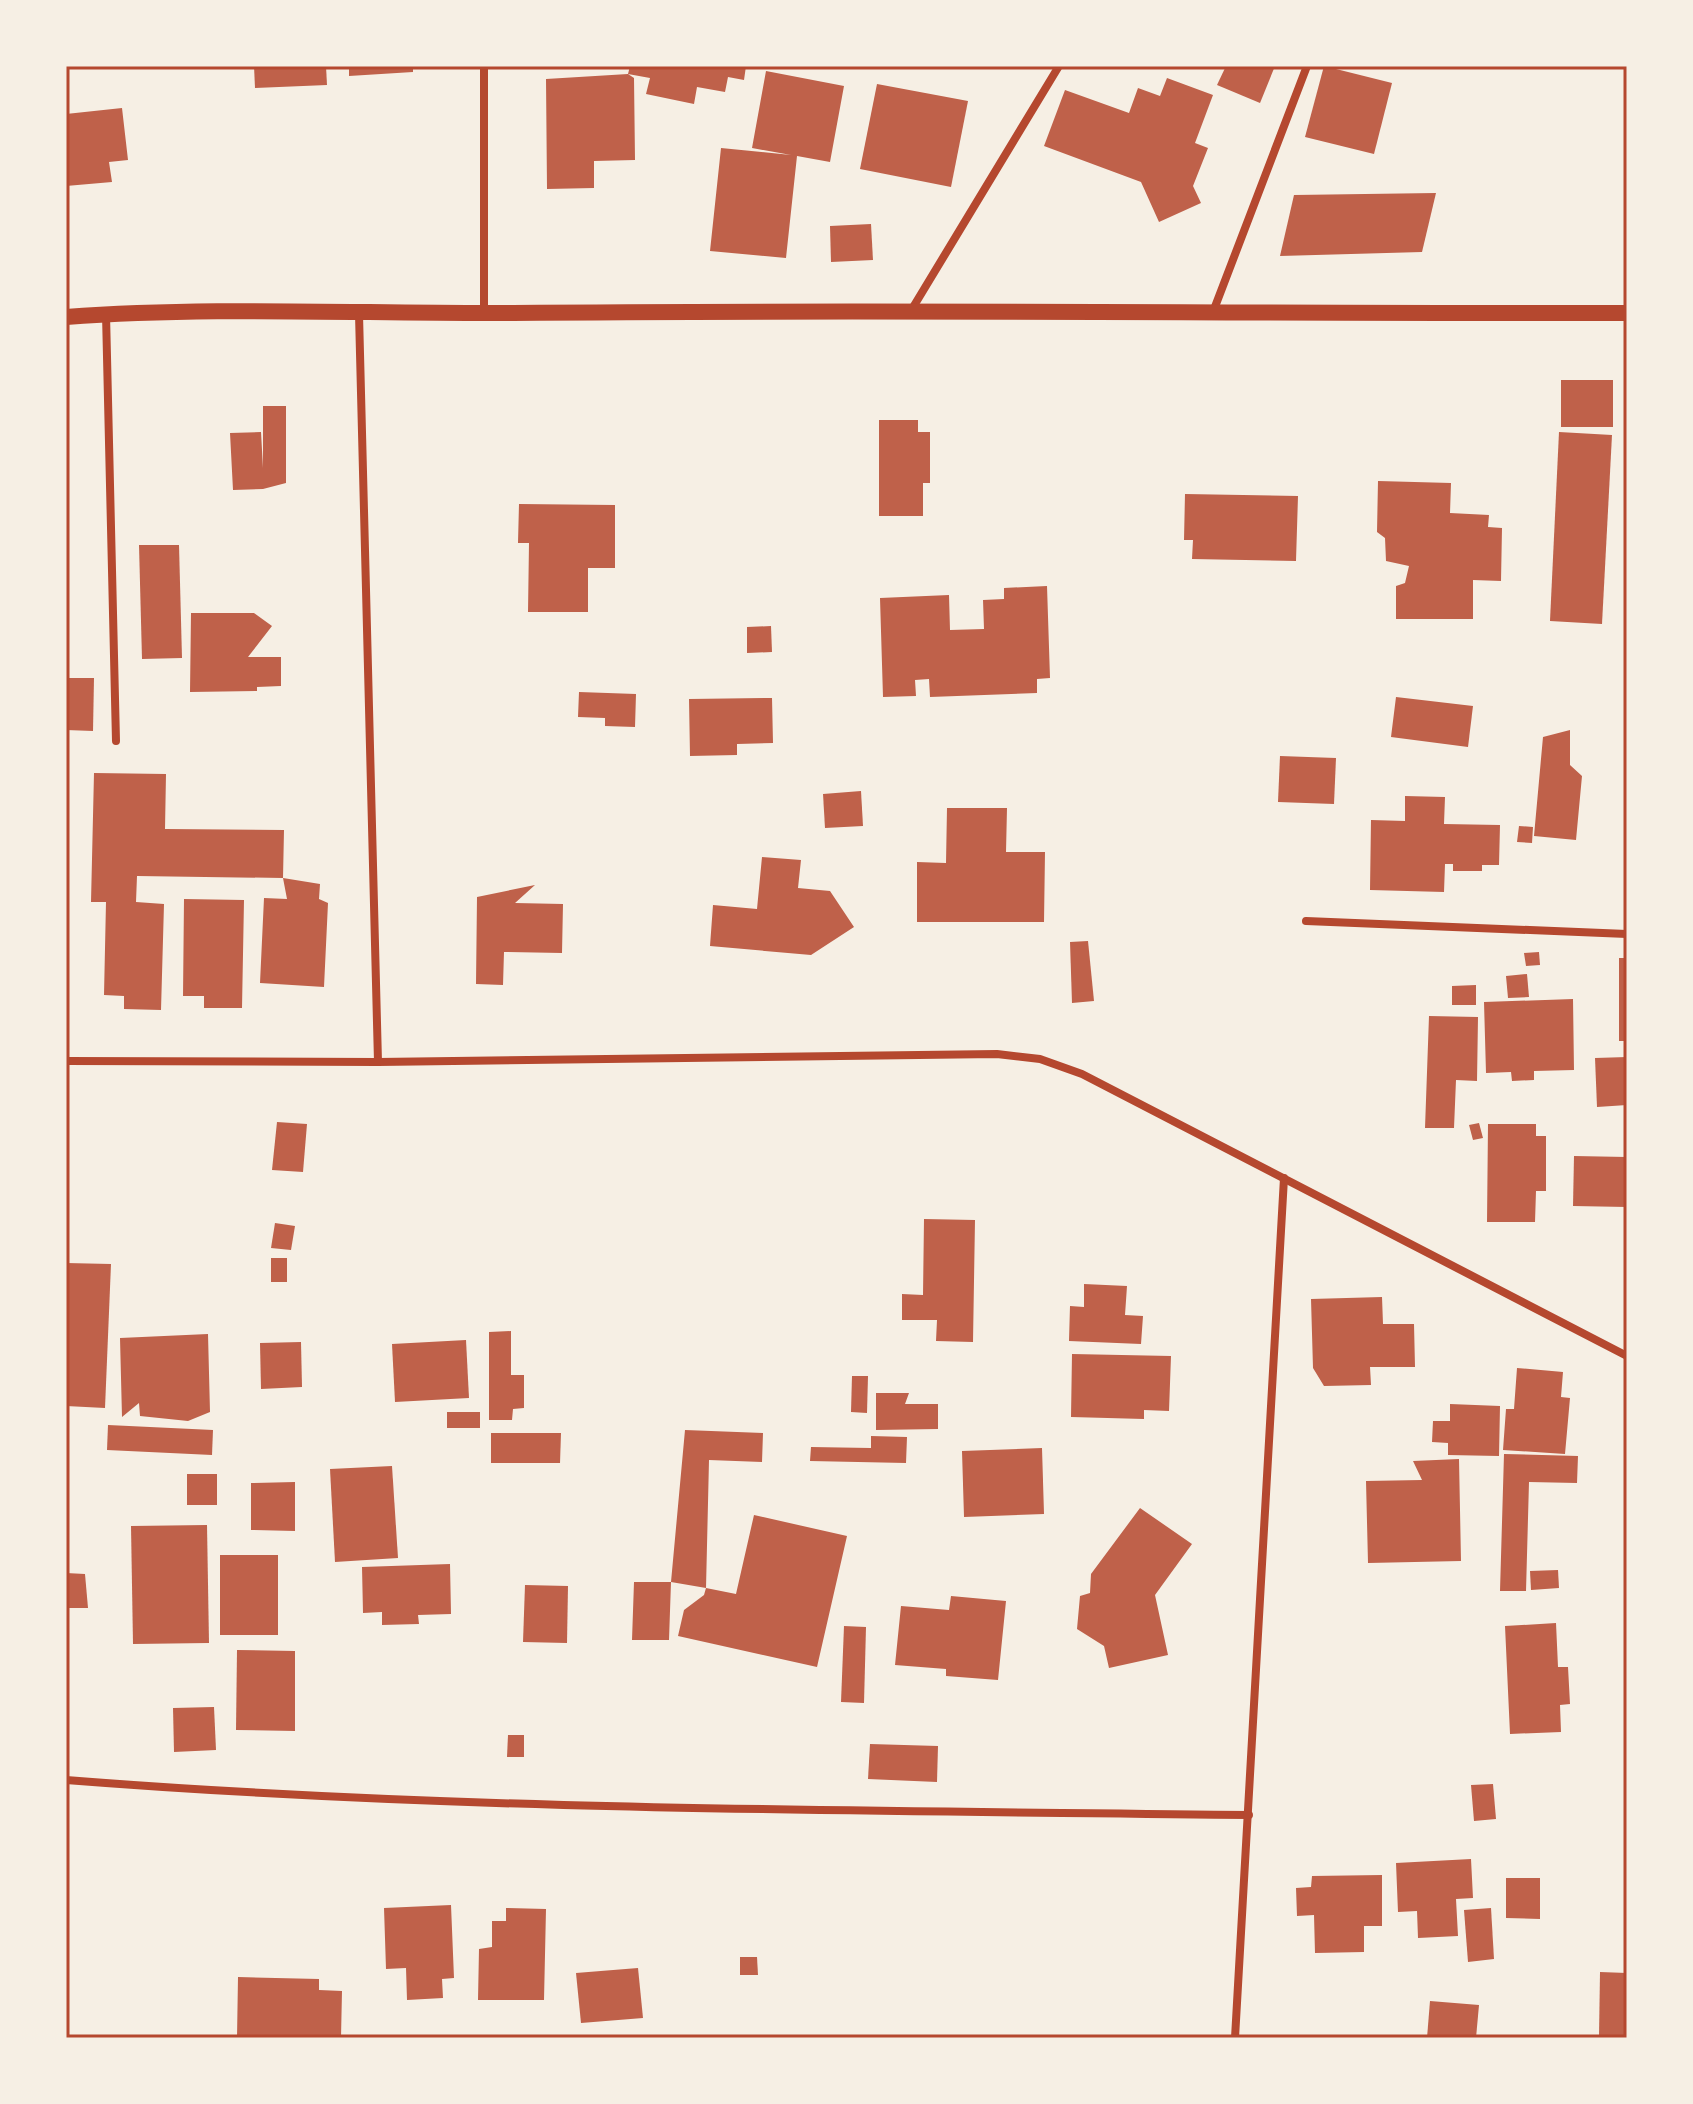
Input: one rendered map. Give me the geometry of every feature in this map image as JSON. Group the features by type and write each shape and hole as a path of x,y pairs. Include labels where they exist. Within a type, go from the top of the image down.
{"main road":[{"path":"66,317 106,314 912,309 1212,314 1627,313"}],"street":[{"path":"484,66 484,313"},
{"path":"912,309 1059,66"},
{"path":"1212,314 1307,66"},
{"path":"106,314 116,741"},
{"path":"359,314 378,1062"},
{"path":"1306,921 1627,934"},
{"path":"66,1061 378,1062 997,1054 1040,1059 1082,1074 1627,1356"},
{"path":"1235,2038 1284,1178"},
{"path":"66,1780 210,1792 600,1807 1249,1815"}],"building":[{"path":"254,66 326,66 327,85 255,88"},
{"path":"349,66 413,66 413,72 349,76"},
{"path":"630,66 746,66 744,80 728,77 725,92 697,87 694,104 646,94 650,78 628,74"},
{"path":"1226,66 1275,66 1260,103 1217,85"},
{"path":"1324,66 1392,83 1374,154 1305,137"},
{"path":"766,71 844,86 830,162 797,156 786,258 710,251 721,148 791,155 752,148"},
{"path":"628,74 634,78 635,160 594,161 594,188 547,189 546,79"},
{"path":"1167,78 1213,95 1195,143 1208,148 1193,186 1201,203 1159,222 1141,182 1044,146 1065,90 1129,113 1138,88 1160,96"},
{"path":"877,84 968,101 951,187 860,169"},
{"path":"122,108 128,160 109,162 112,182 66,186 66,114"},
{"path":"1436,193 1422,252 1280,256 1294,195"},
{"path":"871,224 873,260 831,262 830,226"},
{"path":"1561,380 1613,380 1613,427 1561,427"},
{"path":"263,406 286,406 286,483 263,489 233,490 230,433 261,432 263,468"},
{"path":"879,420 918,420 918,432 930,432 930,483 923,483 923,516 879,516"},
{"path":"1559,432 1612,435 1602,624 1550,621"},
{"path":"1378,481 1451,483 1450,513 1489,515 1488,527 1502,528 1501,581 1473,580 1473,619 1396,619 1396,586 1405,583 1409,566 1386,561 1385,538 1377,532"},
{"path":"1185,494 1298,496 1296,561 1192,559 1193,540 1184,540"},
{"path":"519,504 615,505 615,568 588,568 588,612 528,612 529,543 518,543"},
{"path":"139,545 179,545 182,658 142,659"},
{"path":"1047,586 1050,678 1037,679 1037,693 930,697 929,679 915,680 916,696 883,697 880,598 949,595 950,630 984,629 983,600 1004,599 1004,588"},
{"path":"191,613 254,613 272,626 248,657 281,657 281,686 257,687 257,691 190,692"},
{"path":"771,626 772,652 747,653 747,627"},
{"path":"66,678 94,678 93,731 66,730"},
{"path":"579,692 636,694 635,727 605,726 605,718 578,717"},
{"path":"1396,697 1473,706 1468,747 1391,737"},
{"path":"772,698 773,743 737,744 737,755 690,756 689,699"},
{"path":"1570,730 1570,765 1582,776 1576,840 1534,836 1543,737"},
{"path":"1280,756 1336,758 1334,804 1278,802"},
{"path":"94,773 166,774 165,829 284,830 283,878 137,876 136,902 164,904 161,1010 124,1009 124,996 104,995 106,902 91,902"},
{"path":"861,791 863,826 825,828 823,794"},
{"path":"1405,796 1445,797 1444,824 1500,825 1499,865 1482,865 1482,871 1453,871 1453,864 1445,864 1444,892 1370,890 1371,820 1405,821"},
{"path":"947,808 1007,808 1006,852 1045,852 1044,922 917,922 917,862 946,863"},
{"path":"1519,826 1533,827 1532,843 1517,842"},
{"path":"762,857 801,860 798,888 830,891 854,927 811,955 710,946 713,905 757,909"},
{"path":"283,878 320,884 319,899 328,903 324,987 260,983 264,898 287,899"},
{"path":"535,885 515,903 563,904 562,953 504,952 503,985 476,984 477,897"},
{"path":"184,899 244,900 242,1008 204,1008 204,996 183,996"},
{"path":"1088,941 1094,1001 1072,1003 1070,942"},
{"path":"1539,952 1540,965 1526,966 1524,953"},
{"path":"1619,958 1627,958 1627,1041 1619,1041"},
{"path":"1527,974 1529,997 1508,998 1506,976"},
{"path":"1476,985 1476,1005 1452,1005 1452,986"},
{"path":"1573,999 1574,1070 1534,1071 1534,1080 1512,1081 1511,1072 1486,1073 1484,1002"},
{"path":"1429,1016 1478,1017 1477,1081 1456,1080 1454,1128 1425,1128"},
{"path":"1627,1057 1627,1105 1597,1107 1595,1058"},
{"path":"277,1122 307,1124 303,1172 272,1170"},
{"path":"1479,1123 1483,1138 1473,1140 1469,1125"},
{"path":"1488,1124 1536,1124 1536,1136 1546,1136 1546,1191 1536,1191 1535,1222 1487,1222"},
{"path":"1574,1156 1627,1157 1627,1207 1573,1206"},
{"path":"924,1219 975,1220 973,1342 936,1341 937,1320 902,1320 902,1294 923,1295"},
{"path":"275,1223 295,1226 291,1250 271,1248"},
{"path":"271,1258 287,1258 287,1282 271,1282"},
{"path":"66,1263 111,1264 105,1408 66,1406"},
{"path":"1084,1284 1127,1286 1125,1315 1143,1316 1141,1344 1069,1341 1070,1306 1084,1307"},
{"path":"1382,1297 1383,1324 1414,1324 1415,1367 1370,1367 1371,1385 1324,1386 1313,1368 1311,1299"},
{"path":"511,1331 511,1375 524,1375 524,1408 513,1409 512,1420 489,1420 489,1332"},
{"path":"208,1334 210,1412 188,1421 140,1416 139,1403 122,1417 120,1338"},
{"path":"466,1340 469,1398 395,1402 392,1344"},
{"path":"301,1342 302,1387 261,1389 260,1343"},
{"path":"1072,1354 1171,1356 1169,1411 1144,1410 1144,1419 1071,1417"},
{"path":"1517,1368 1563,1372 1561,1397 1570,1398 1565,1454 1503,1450 1506,1409 1514,1409"},
{"path":"852,1376 868,1376 867,1413 851,1412"},
{"path":"876,1393 909,1393 905,1404 938,1404 938,1429 876,1430"},
{"path":"1450,1404 1500,1406 1499,1456 1448,1455 1448,1443 1432,1442 1433,1421 1450,1421"},
{"path":"447,1412 480,1412 480,1428 447,1428"},
{"path":"108,1425 213,1430 212,1455 107,1450"},
{"path":"685,1430 763,1433 762,1462 709,1460 706,1588 671,1582"},
{"path":"491,1433 561,1433 560,1463 491,1463"},
{"path":"871,1436 907,1437 906,1463 810,1461 811,1447 871,1448"},
{"path":"1042,1448 1044,1514 964,1517 962,1451"},
{"path":"1504,1454 1578,1456 1577,1483 1529,1482 1526,1591 1500,1591"},
{"path":"1459,1459 1461,1561 1368,1563 1366,1481 1422,1480 1413,1461"},
{"path":"392,1466 398,1558 335,1562 330,1469"},
{"path":"187,1474 217,1474 217,1505 187,1505"},
{"path":"295,1482 295,1531 251,1530 251,1483"},
{"path":"1140,1508 1192,1544 1155,1595 1168,1655 1109,1668 1104,1646 1077,1629 1080,1596 1090,1593 1091,1574"},
{"path":"754,1515 847,1536 817,1667 678,1636 684,1610 704,1595 706,1588 736,1594"},
{"path":"207,1525 209,1643 133,1644 131,1526"},
{"path":"220,1555 278,1555 278,1635 220,1635"},
{"path":"450,1564 451,1614 418,1615 419,1624 382,1625 382,1612 363,1613 362,1567"},
{"path":"1558,1570 1559,1588 1531,1590 1530,1571"},
{"path":"66,1573 85,1574 88,1608 66,1608"},
{"path":"634,1582 671,1582 669,1640 632,1640"},
{"path":"525,1585 568,1586 567,1643 523,1642"},
{"path":"951,1596 1006,1601 998,1680 946,1676 946,1669 895,1665 901,1606 949,1610"},
{"path":"1556,1623 1558,1667 1568,1667 1570,1704 1560,1705 1561,1732 1510,1734 1505,1626"},
{"path":"844,1626 866,1627 864,1703 841,1702"},
{"path":"237,1650 295,1651 295,1731 236,1730"},
{"path":"214,1707 216,1750 174,1752 173,1708"},
{"path":"508,1735 524,1735 524,1757 507,1757"},
{"path":"870,1744 938,1746 937,1782 868,1779"},
{"path":"1493,1784 1496,1819 1474,1821 1471,1785"},
{"path":"1471,1859 1473,1898 1456,1899 1458,1936 1418,1938 1417,1911 1398,1912 1396,1863"},
{"path":"1382,1875 1382,1926 1364,1926 1364,1952 1315,1953 1314,1915 1297,1916 1296,1888 1311,1887 1312,1876"},
{"path":"1506,1878 1540,1878 1540,1919 1506,1918"},
{"path":"451,1905 454,1978 442,1979 443,1998 407,2000 406,1968 386,1969 384,1908"},
{"path":"506,1908 546,1909 544,2000 478,2000 479,1949 492,1947 492,1921 506,1921"},
{"path":"1491,1908 1494,1959 1468,1962 1464,1910"},
{"path":"740,1957 757,1957 758,1975 740,1975"},
{"path":"638,1968 643,2018 581,2023 576,1973"},
{"path":"1600,1972 1627,1973 1627,2038 1599,2038"},
{"path":"238,1977 319,1979 319,1990 342,1991 341,2038 237,2038"},
{"path":"1430,2001 1479,2005 1476,2038 1427,2038"}]}
